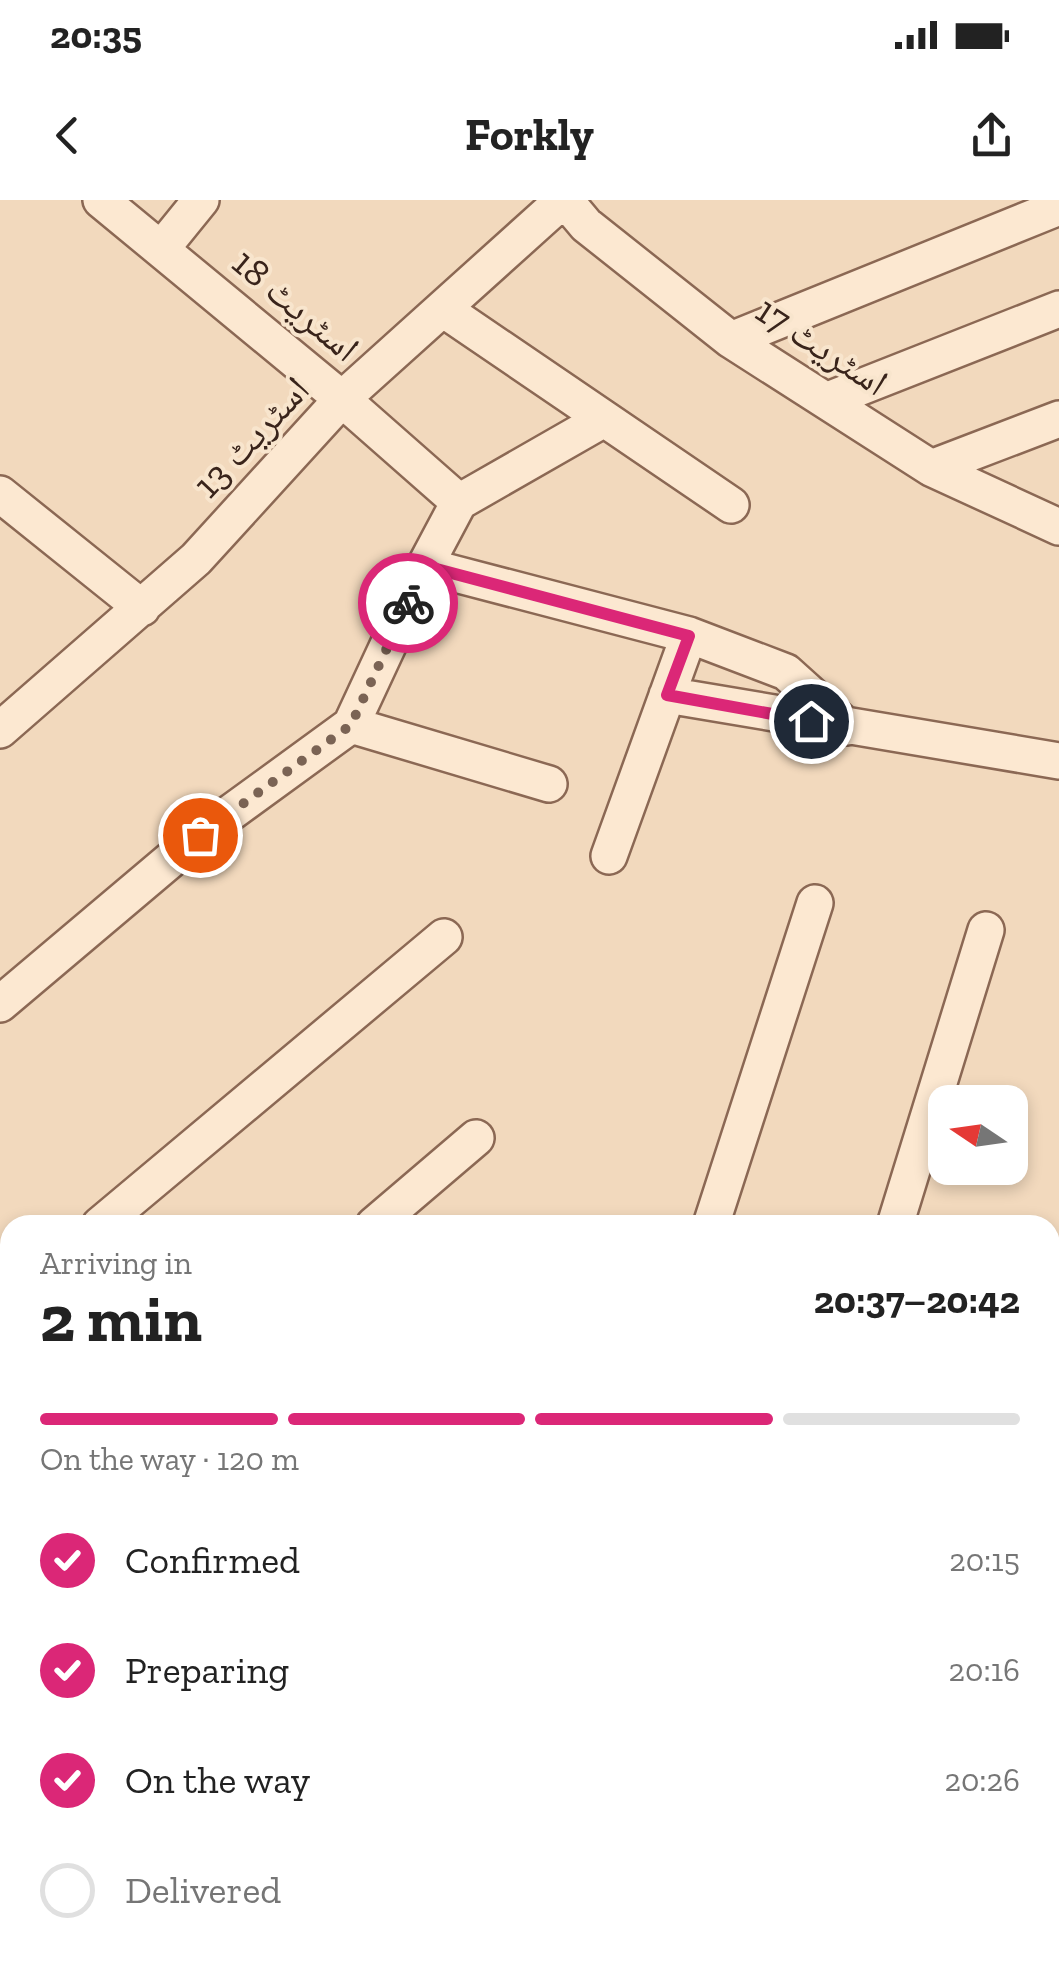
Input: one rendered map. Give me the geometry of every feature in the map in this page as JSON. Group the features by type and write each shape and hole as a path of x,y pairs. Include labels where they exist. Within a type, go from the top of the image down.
{"street":[{"name":"اسٹریٹ 18","path":"102,200 459,502"},
{"path":"162,248 201,200"},
{"name":"اسٹریٹ 13","path":"0,730 196,558 342,400 564,200"},
{"name":"اسٹریٹ 17","path":"564,200 586,225 731,340 931,468 1059,527"},
{"path":"731,340 1059,207"},
{"path":"442,309 732,506"},
{"path":"828,400 1059,310"},
{"path":"0,1004 200,835 351,725 459,502 604,419"},
{"path":"931,468 1059,419"},
{"path":"0,494 142,608"},
{"path":"425,566 689,636 786,672 847,728"},
{"path":"609,856 689,636"},
{"path":"667,695 847,728 1059,760"},
{"path":"351,725 549,784"},
{"path":"714,1215 815,904"},
{"path":"899,1215 986,930"},
{"path":"112,1215 444,937"},
{"path":"386,1215 476,1138"}],"way so far":[{"path":"200,835 351,725 408,603"}],"route":[{"path":"408,603 425,566 689,636 667,695 811,721"}]}
